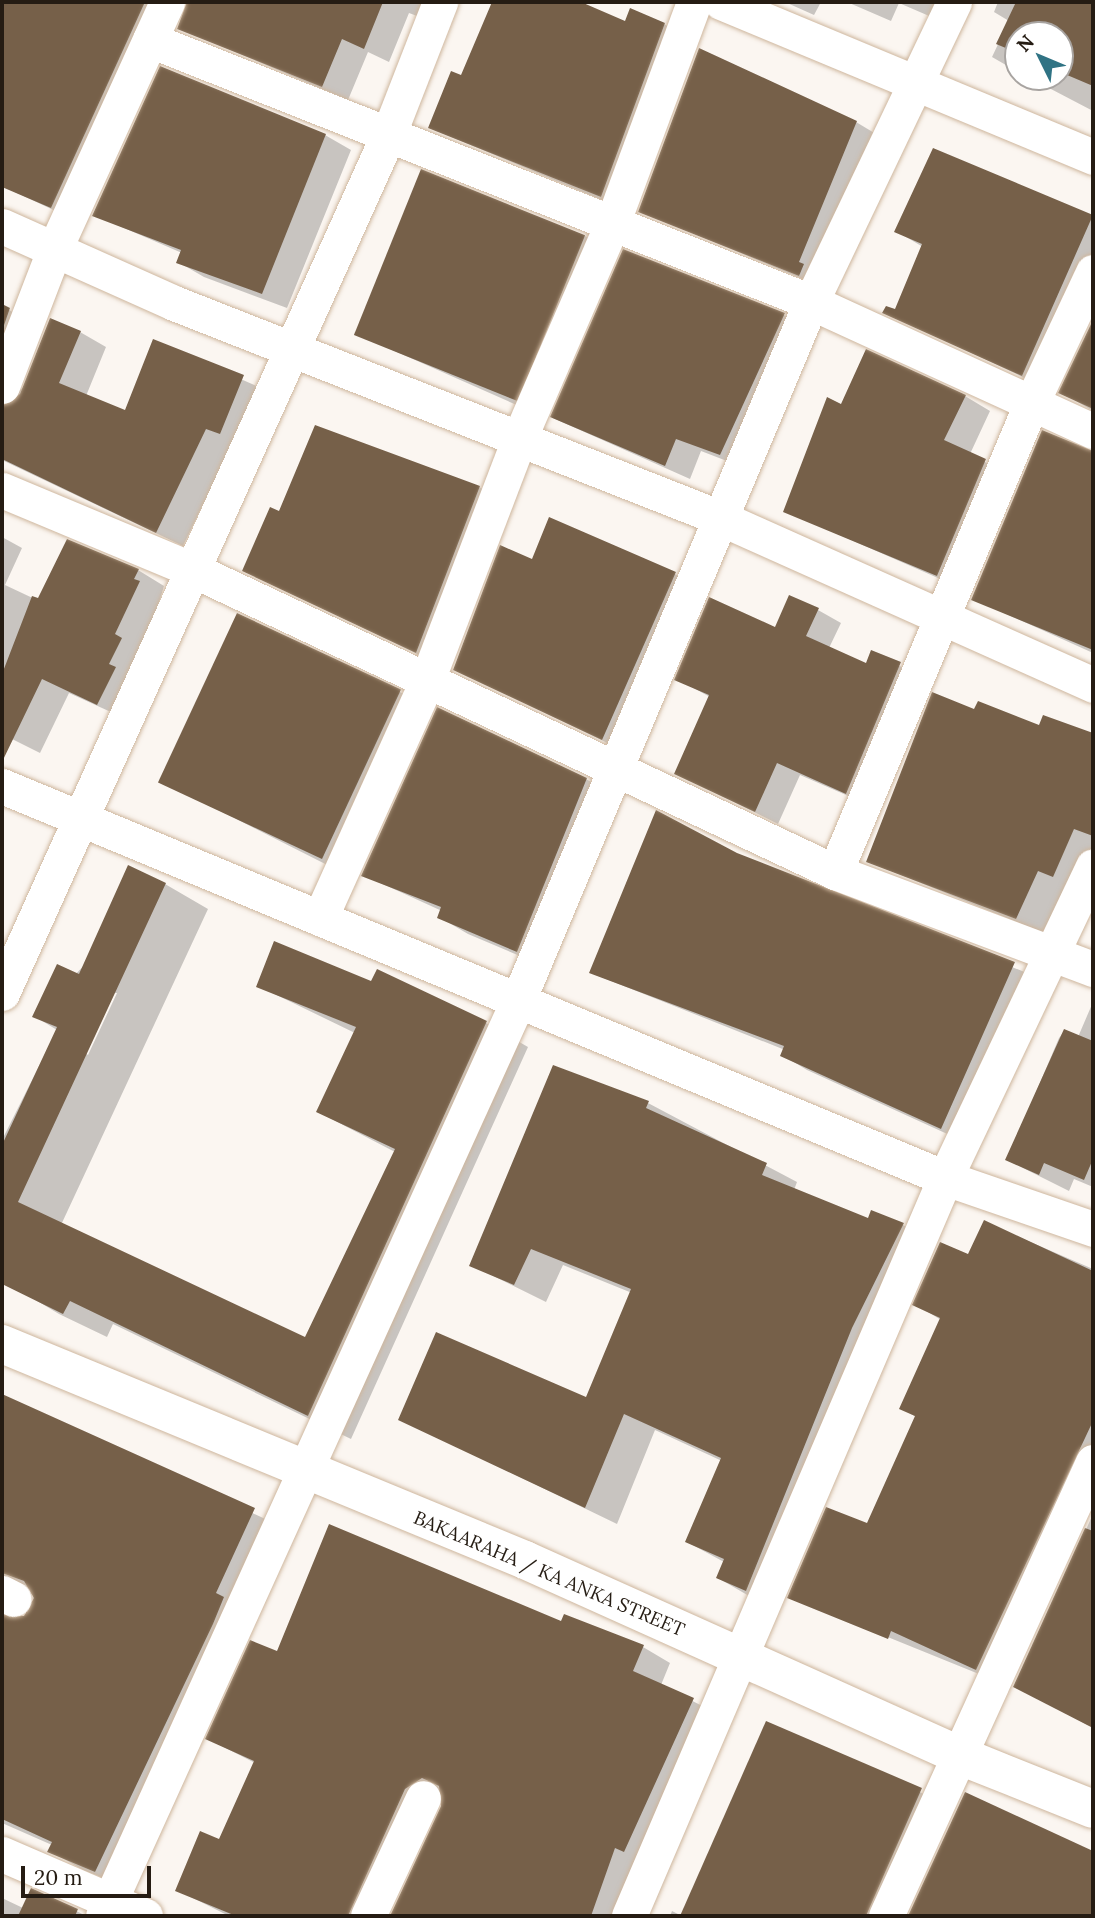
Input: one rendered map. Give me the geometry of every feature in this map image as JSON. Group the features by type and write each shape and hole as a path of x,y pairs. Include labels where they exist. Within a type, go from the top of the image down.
{"street":[{"path":"2,387 55,248 167,2"},
{"path":"2,993 288,347 388,133 440,2"},
{"path":"320,918 426,683 519,439 612,224 694,2"},
{"path":"721,2 918,81 1093,158"},
{"path":"105,1909 517,1003 618,770 718,517 811,302 954,2"},
{"path":"150,40 811,302 1093,431"},
{"path":"2,226 288,347 718,517 939,619 1093,685"},
{"path":"835,872 1031,404 1093,272"},
{"path":"2,489 191,569 426,683 835,872 1093,969"},
{"path":"2,786 79,822 320,918 517,1003 945,1178 1093,1229"},
{"path":"629,1916 738,1654 945,1178 1056,953 1093,866"},
{"name":"BAKAARAHA / KA ANKA STREET","path":"2,1344 302,1473 524,1560 958,1755 1093,1809"},
{"path":"886,1916 958,1755 1017,1639 1093,1462"},
{"path":"368,1916 423,1798"},
{"path":"2,1854 105,1909 145,1916"}],"building":[{"path":"2,2 145,2 51,208 2,187"},
{"path":"187,2 383,2 364,49 342,39 322,87 177,29"},
{"path":"492,2 581,2 625,21 630,8 665,23 601,197 428,128 451,71 461,75"},
{"path":"1016,2 1093,2 1093,86 1074,78 1074,21 1007,21"},
{"path":"1004,27 1004,47 996,44"},
{"path":"699,48 857,121 799,262 804,264 799,276 638,212"},
{"path":"160,66 326,134 262,294 176,263 181,250 92,216"},
{"path":"933,148 1093,215 1022,376 882,313 886,306 895,309 922,244 894,232"},
{"path":"421,169 585,235 518,401 354,335"},
{"path":"623,249 785,313 720,455 676,439 665,466 550,417"},
{"path":"2,304 10,308 2,331"},
{"path":"50,318 81,331 59,383 125,410 153,339 244,375 220,434 206,429 156,533 2,459 2,406 20,394"},
{"path":"1091,324 1093,325 1093,409 1058,393"},
{"path":"866,349 966,395 944,440 986,459 937,576 783,512 827,397 841,404"},
{"path":"315,425 480,486 416,653 242,571 270,507 279,511"},
{"path":"1042,430 1093,451 1093,650 971,600"},
{"path":"549,517 676,572 602,740 453,670 500,545 532,559"},
{"path":"67,539 139,569 134,579 140,581 115,634 122,638 109,664 116,667 97,705 42,679 2,762 2,674 32,596 38,598"},
{"path":"789,595 819,608 806,636 866,663 871,650 901,662 846,794 777,763 755,812 674,774 709,695 674,680 709,597 775,627"},
{"path":"237,613 401,689 322,859 158,782"},
{"path":"932,692 974,709 978,701 1039,725 1043,715 1093,733 1093,836 1074,829 1053,877 1038,871 1016,919 866,862"},
{"path":"437,707 587,778 517,952 437,918 441,907 361,876"},
{"path":"656,810 737,853 1015,962 941,1129 780,1056 784,1046 589,973"},
{"path":"128,865 166,883 18,1202 305,1337 395,1149 316,1112 356,1027 256,987 274,941 371,981 377,969 487,1021 308,1416 70,1301 63,1314 2,1284 2,1145 57,1027 32,1017 57,964 79,974"},
{"path":"1064,1029 1093,1041 1093,1159 1084,1180 1044,1163 1039,1175 1005,1160"},
{"path":"553,1065 649,1101 646,1108 767,1163 762,1175 868,1218 871,1210 904,1223 852,1328 746,1591 716,1578 724,1559 685,1542 721,1458 624,1414 585,1508 398,1420 436,1332 586,1397 631,1289 531,1249 514,1285 469,1266"},
{"path":"984,1220 1093,1271 1093,1421 976,1670 891,1631 888,1639 787,1598 826,1507 867,1523 915,1416 899,1409 940,1318 912,1305 940,1242 968,1254"},
{"path":"2,1394 255,1508 216,1593 224,1597 213,1624 95,1872 47,1852 52,1842 2,1819 2,1615 24,1616 34,1598 24,1581 2,1573"},
{"path":"329,1524 561,1621 564,1614 644,1645 633,1671 694,1698 624,1852 615,1848 591,1916 390,1916 441,1806 439,1786 422,1778 405,1789 348,1916 236,1916 175,1891 200,1831 219,1839 254,1761 205,1739 250,1640 277,1651"},
{"path":"1085,1528 1093,1531 1093,1728 1013,1687"},
{"path":"766,1721 922,1788 866,1916 680,1916"},
{"path":"965,1792 1093,1851 1093,1916 908,1916"},
{"path":"31,1888 78,1909 75,1916 18,1916"}]}
